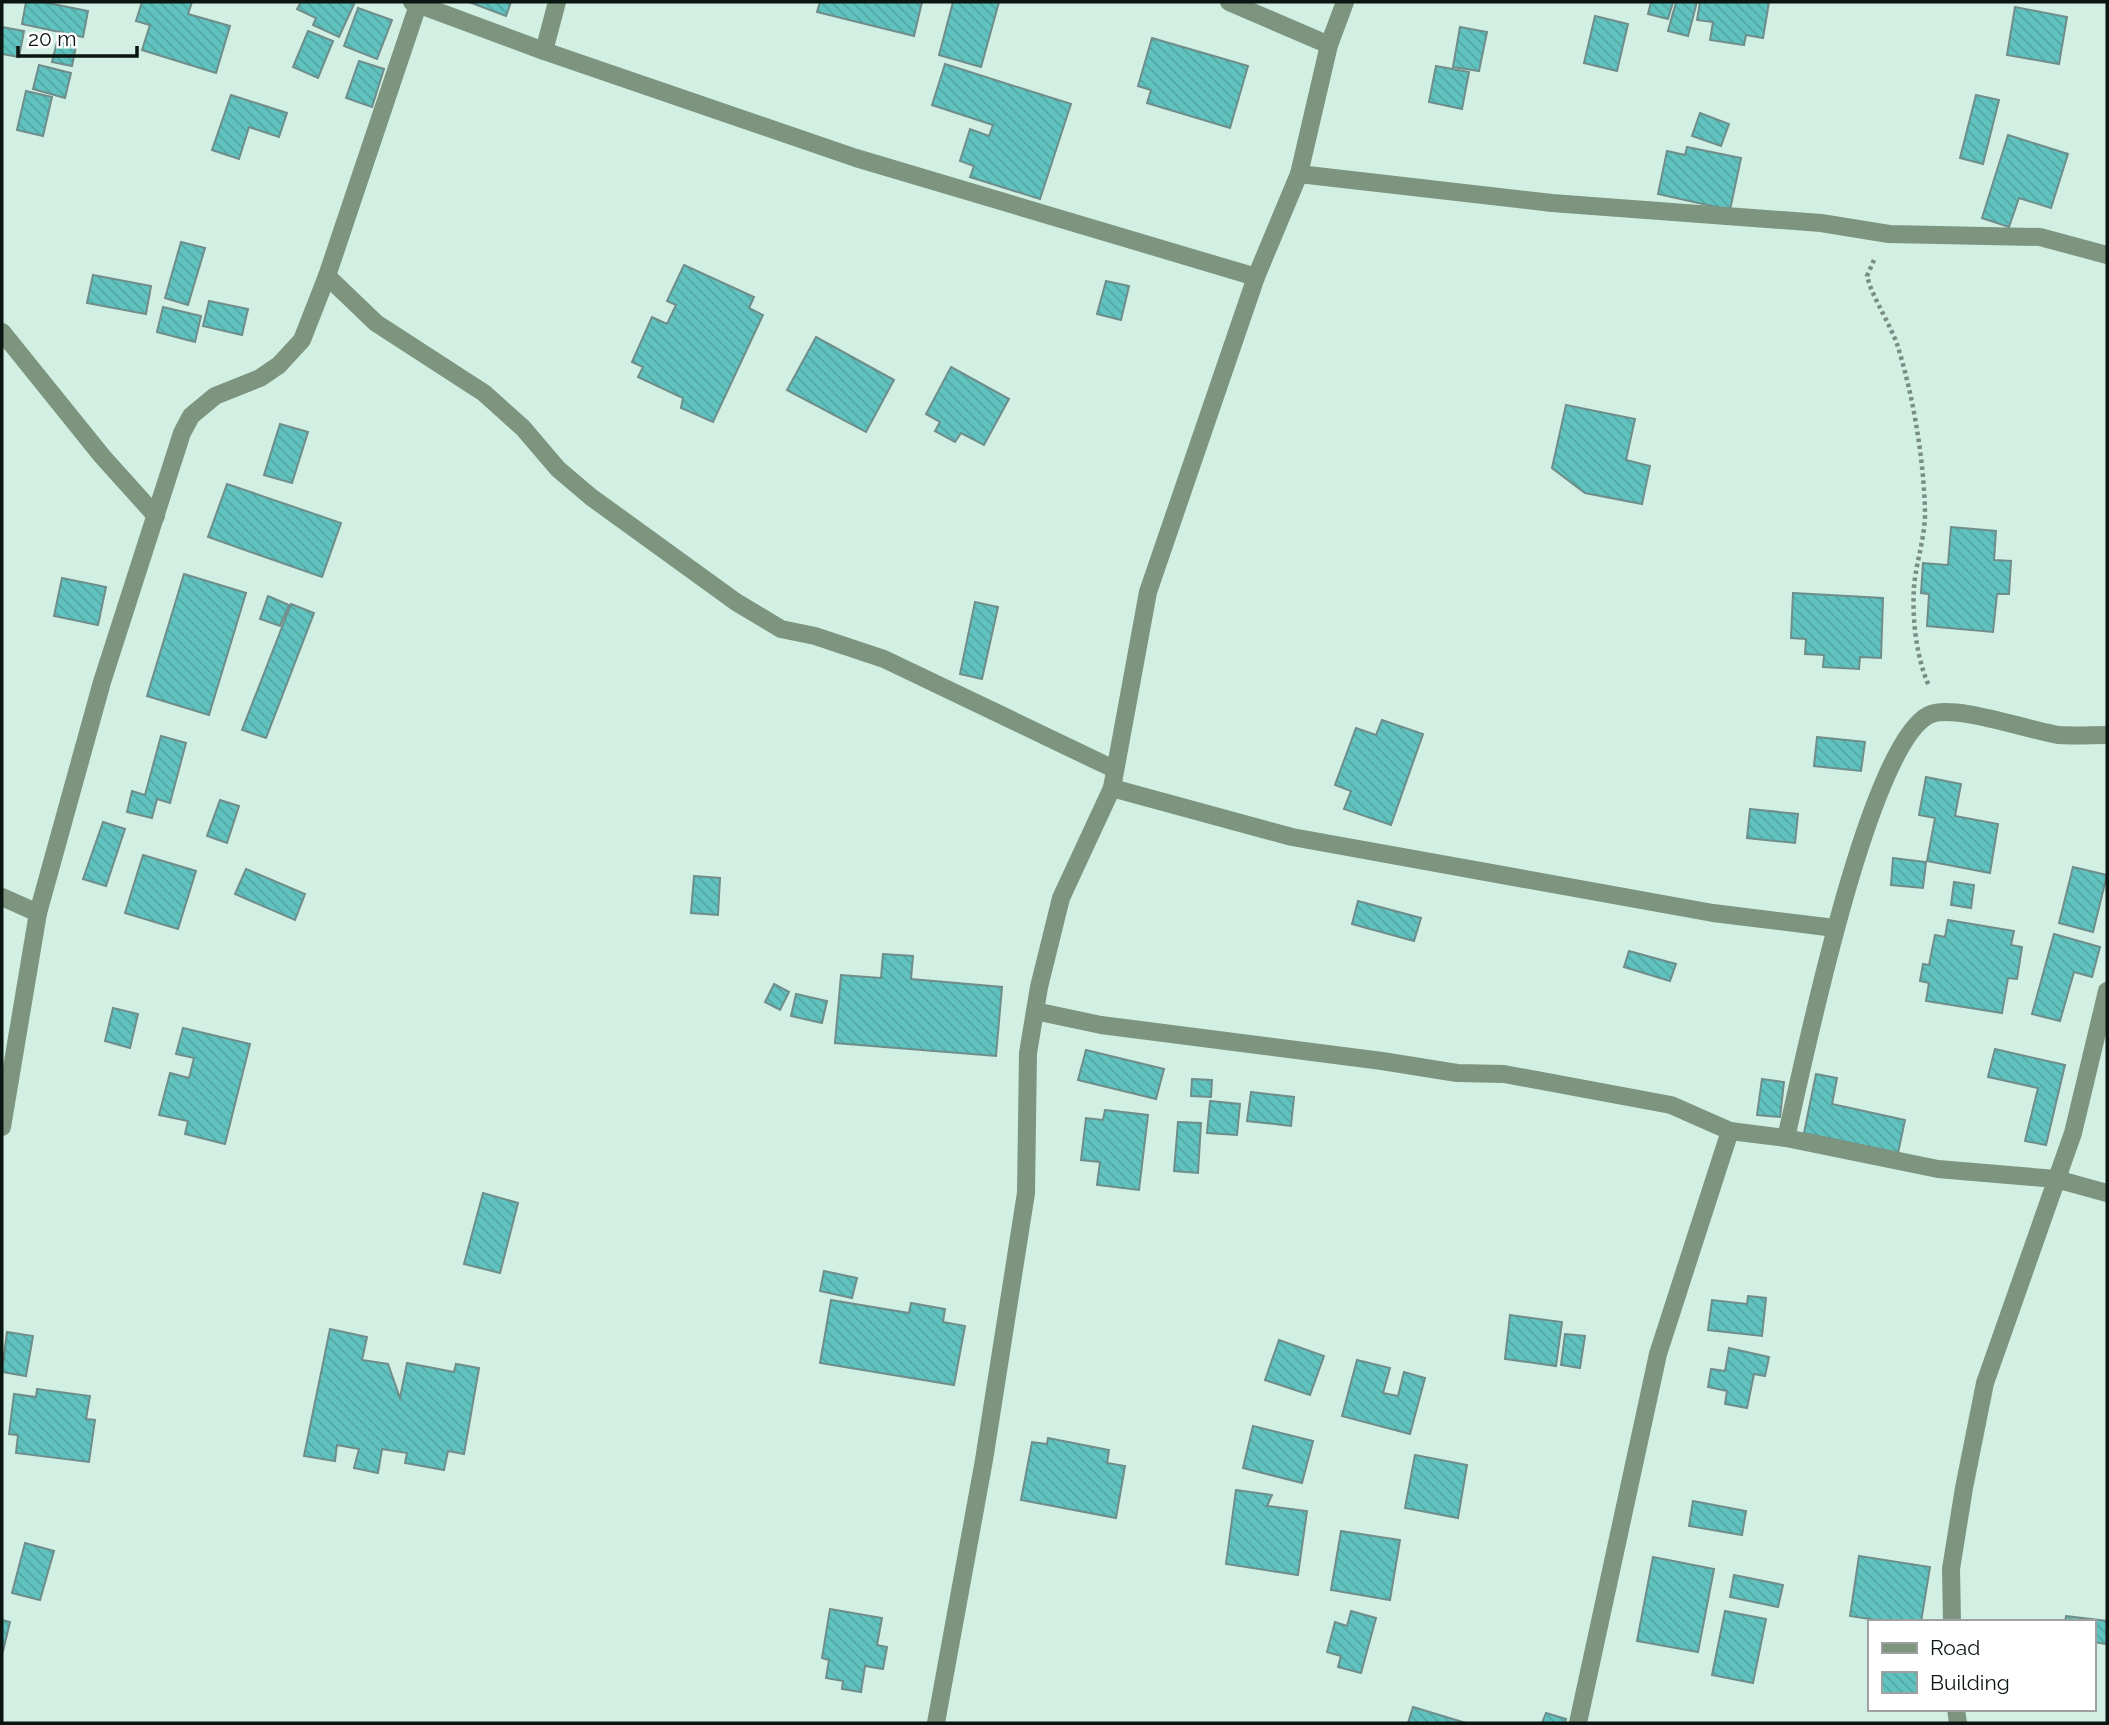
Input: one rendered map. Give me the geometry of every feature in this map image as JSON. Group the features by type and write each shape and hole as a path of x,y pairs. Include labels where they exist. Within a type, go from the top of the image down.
{"street":[{"path":"544,51 557,2"},
{"path":"1229,2 1329,45"},
{"path":"936,1723 984,1460 1026,1193 1028,1054 1061,898 1112,788 1148,592 1256,277 1299,174 1329,45 1345,2"},
{"path":"2,1127 38,913 102,682 182,433 191,416 215,396 260,378 279,365 302,340 327,276 415,3 544,51 856,158 1256,277"},
{"path":"1299,174 1552,203 1821,223 1889,234 2040,237 2107,255"},
{"path":"327,276 376,323 484,393 523,428 558,469 591,497 736,602 780,629 815,636 884,659 1114,769"},
{"path":"2,332 102,456 156,516"},
{"path":"1786,1138 1835,928 1883,782 1911,730 1931,713 1941,713 1972,715 2060,735 2107,736"},
{"path":"1112,788 1292,838 1713,912 1835,928"},
{"path":"2,897 38,913"},
{"path":"1952,1620 1951,1569 1985,1383 2073,1133 2107,991"},
{"path":"1035,1012 1101,1026 1457,1073 1503,1074 1671,1105 1730,1131 1786,1138 1938,1169 2056,1180 2107,1193"},
{"path":"1578,1723 1658,1354 1730,1131"}],"path":[{"path":"1889,234 1867,276 1896,343 1913,411 1925,514 1914,586 1917,638 1923,673 1941,713"}],"building":[{"path":"26,2 43,2 88,11 83,37 22,24"},
{"path":"142,2 192,2 188,14 230,26 216,73 142,50 150,25 136,21"},
{"path":"301,2 355,2 339,37 313,25 316,18 297,9"},
{"path":"469,2 511,2 506,16"},
{"path":"820,2 922,2 914,36 817,12"},
{"path":"953,2 999,2 981,67 939,55"},
{"path":"1651,2 1673,2 1668,19 1648,14"},
{"path":"1676,2 1697,2 1688,36 1668,31"},
{"path":"1700,2 1769,2 1763,38 1746,35 1744,45 1710,40 1713,22 1697,20"},
{"path":"2015,7 2067,17 2059,64 2007,55"},
{"path":"358,8 392,20 377,59 344,46"},
{"path":"1595,16 1628,24 1617,71 1584,63"},
{"path":"2,27 24,31 19,57 2,54"},
{"path":"1460,27 1487,32 1479,71 1453,67"},
{"path":"308,31 333,41 318,78 293,67"},
{"path":"1152,38 1248,66 1230,128 1147,103 1151,90 1138,86"},
{"path":"57,42 76,46 72,66 52,62"},
{"path":"359,61 384,69 372,107 346,98"},
{"path":"945,64 1071,104 1040,199 970,177 974,166 960,161 970,129 989,136 993,125 932,105"},
{"path":"39,65 71,73 65,98 33,89"},
{"path":"1436,66 1469,72 1462,109 1429,102"},
{"path":"26,91 52,97 43,136 17,130"},
{"path":"231,95 287,113 279,137 249,127 239,159 212,150"},
{"path":"1976,95 1999,100 1983,164 1960,158"},
{"path":"1700,113 1729,124 1721,146 1692,136"},
{"path":"2008,135 2068,154 2051,208 2019,198 2009,227 1982,218"},
{"path":"1687,147 1741,158 1730,210 1658,194 1667,151 1685,155"},
{"path":"181,242 205,248 188,305 165,298"},
{"path":"684,265 754,297 749,308 763,315 713,422 681,408 683,398 638,377 643,367 632,362 652,317 667,324 676,305 667,301"},
{"path":"93,275 151,286 146,314 87,303"},
{"path":"1106,281 1129,286 1121,320 1097,314"},
{"path":"209,301 248,309 242,335 203,326"},
{"path":"163,307 201,316 195,342 157,332"},
{"path":"816,337 894,380 866,432 787,390"},
{"path":"951,367 1009,399 984,445 961,433 955,442 935,431 940,422 926,414"},
{"path":"1566,405 1635,419 1626,460 1650,466 1642,504 1585,493 1552,468"},
{"path":"280,424 308,432 292,483 264,475"},
{"path":"227,484 341,523 322,577 208,537"},
{"path":"1951,527 1996,531 1994,560 2011,561 2009,594 1997,594 1993,632 1927,626 1929,594 1921,593 1923,563 1948,565"},
{"path":"184,574 246,593 209,715 147,696"},
{"path":"62,578 106,587 98,625 54,616"},
{"path":"1793,593 1883,598 1881,658 1860,657 1859,669 1823,667 1824,655 1805,654 1806,639 1791,638"},
{"path":"268,596 289,605 280,626 260,619"},
{"path":"975,602 998,607 982,679 960,674"},
{"path":"291,604 314,613 266,738 242,730"},
{"path":"1382,720 1423,734 1391,825 1344,809 1351,791 1335,785 1356,728 1376,735"},
{"path":"161,736 186,743 170,803 157,799 152,818 127,812 132,791 145,795"},
{"path":"1817,737 1865,742 1861,771 1814,766"},
{"path":"1926,777 1961,784 1955,816 1998,824 1990,873 1927,861 1935,818 1919,815"},
{"path":"220,800 239,806 227,843 207,836"},
{"path":"1750,809 1798,814 1795,843 1747,838"},
{"path":"103,822 125,829 106,886 83,879"},
{"path":"143,855 196,871 178,929 125,913"},
{"path":"1893,858 1926,862 1923,888 1891,885"},
{"path":"2073,867 2107,875 2093,932 2059,923"},
{"path":"246,869 305,894 295,920 235,894"},
{"path":"694,876 720,878 718,915 691,913"},
{"path":"1954,882 1974,885 1971,908 1951,905"},
{"path":"1358,901 1421,918 1414,941 1352,924"},
{"path":"1948,920 2014,931 2011,945 2022,947 2017,979 2008,978 2002,1013 1926,1001 1929,983 1920,981 1923,964 1929,965 1935,935 1945,937"},
{"path":"2054,934 2100,947 2092,977 2074,972 2060,1021 2032,1014"},
{"path":"1629,951 1676,964 1670,981 1624,967"},
{"path":"883,954 913,956 911,979 1002,987 996,1056 835,1043 841,975 881,978"},
{"path":"774,984 789,992 780,1010 765,1002"},
{"path":"796,994 827,1001 822,1023 791,1016"},
{"path":"113,1008 138,1014 130,1048 105,1041"},
{"path":"183,1028 250,1044 225,1144 185,1134 188,1121 159,1115 170,1073 189,1078 194,1058 176,1054"},
{"path":"1995,1049 2065,1065 2046,1145 2025,1141 2038,1088 1988,1077"},
{"path":"1086,1050 1164,1069 1156,1099 1078,1080"},
{"path":"1816,1074 1837,1078 1832,1104 1905,1120 1898,1153 1804,1133"},
{"path":"1192,1079 1212,1080 1211,1097 1191,1096"},
{"path":"1762,1079 1784,1082 1780,1117 1757,1115"},
{"path":"1251,1092 1294,1097 1291,1126 1247,1121"},
{"path":"1210,1101 1240,1104 1237,1135 1207,1133"},
{"path":"1105,1110 1148,1115 1139,1190 1097,1185 1100,1162 1081,1160 1086,1118 1103,1120"},
{"path":"1178,1122 1201,1123 1198,1173 1174,1171"},
{"path":"483,1193 518,1203 500,1273 464,1264"},
{"path":"824,1271 857,1278 852,1298 820,1291"},
{"path":"1748,1296 1766,1298 1762,1336 1708,1330 1712,1300 1747,1304"},
{"path":"831,1300 909,1313 911,1303 945,1309 943,1322 965,1326 954,1385 820,1363"},
{"path":"1510,1315 1562,1322 1556,1366 1505,1359"},
{"path":"330,1329 367,1337 362,1360 388,1364 400,1398 407,1363 454,1372 456,1364 479,1368 464,1454 448,1451 444,1470 405,1463 407,1453 382,1449 378,1473 354,1468 359,1449 337,1445 335,1461 304,1456"},
{"path":"7,1332 33,1336 26,1376 2,1372"},
{"path":"1565,1334 1585,1336 1580,1368 1561,1365"},
{"path":"1279,1340 1324,1356 1310,1395 1265,1380"},
{"path":"1729,1348 1769,1357 1765,1376 1754,1374 1747,1408 1725,1404 1727,1391 1708,1387 1711,1369 1725,1371"},
{"path":"1357,1360 1390,1368 1383,1393 1398,1396 1404,1372 1425,1378 1410,1434 1342,1416"},
{"path":"37,1389 90,1396 86,1419 95,1420 89,1462 16,1453 18,1435 9,1434 14,1394 36,1397"},
{"path":"1253,1426 1313,1441 1302,1483 1243,1468"},
{"path":"1048,1438 1109,1450 1107,1463 1125,1466 1116,1518 1021,1500 1032,1442 1047,1444"},
{"path":"1415,1455 1467,1465 1458,1518 1405,1508"},
{"path":"1236,1490 1272,1495 1267,1506 1307,1511 1298,1575 1226,1564"},
{"path":"1693,1501 1746,1511 1742,1535 1689,1526"},
{"path":"1341,1531 1400,1540 1390,1600 1331,1590"},
{"path":"25,1543 54,1551 40,1600 12,1593"},
{"path":"1859,1556 1930,1567 1921,1620 1876,1620 1850,1616"},
{"path":"1653,1557 1714,1569 1698,1652 1637,1641"},
{"path":"1734,1575 1783,1585 1778,1607 1730,1597"},
{"path":"830,1609 882,1618 877,1645 887,1647 883,1669 865,1666 861,1692 842,1689 843,1681 826,1678 829,1660 822,1658"},
{"path":"1351,1611 1376,1618 1361,1673 1338,1667 1341,1656 1327,1652 1335,1622 1347,1626"},
{"path":"1725,1611 1766,1619 1753,1683 1712,1675"},
{"path":"2066,1616 2107,1621 2107,1644 2095,1642 2095,1620 2065,1620"},
{"path":"2,1620 10,1622 3,1651 2,1650"},
{"path":"1413,1707 1466,1723 1408,1723"},
{"path":"1546,1713 1566,1719 1565,1723 1542,1723"}]}
